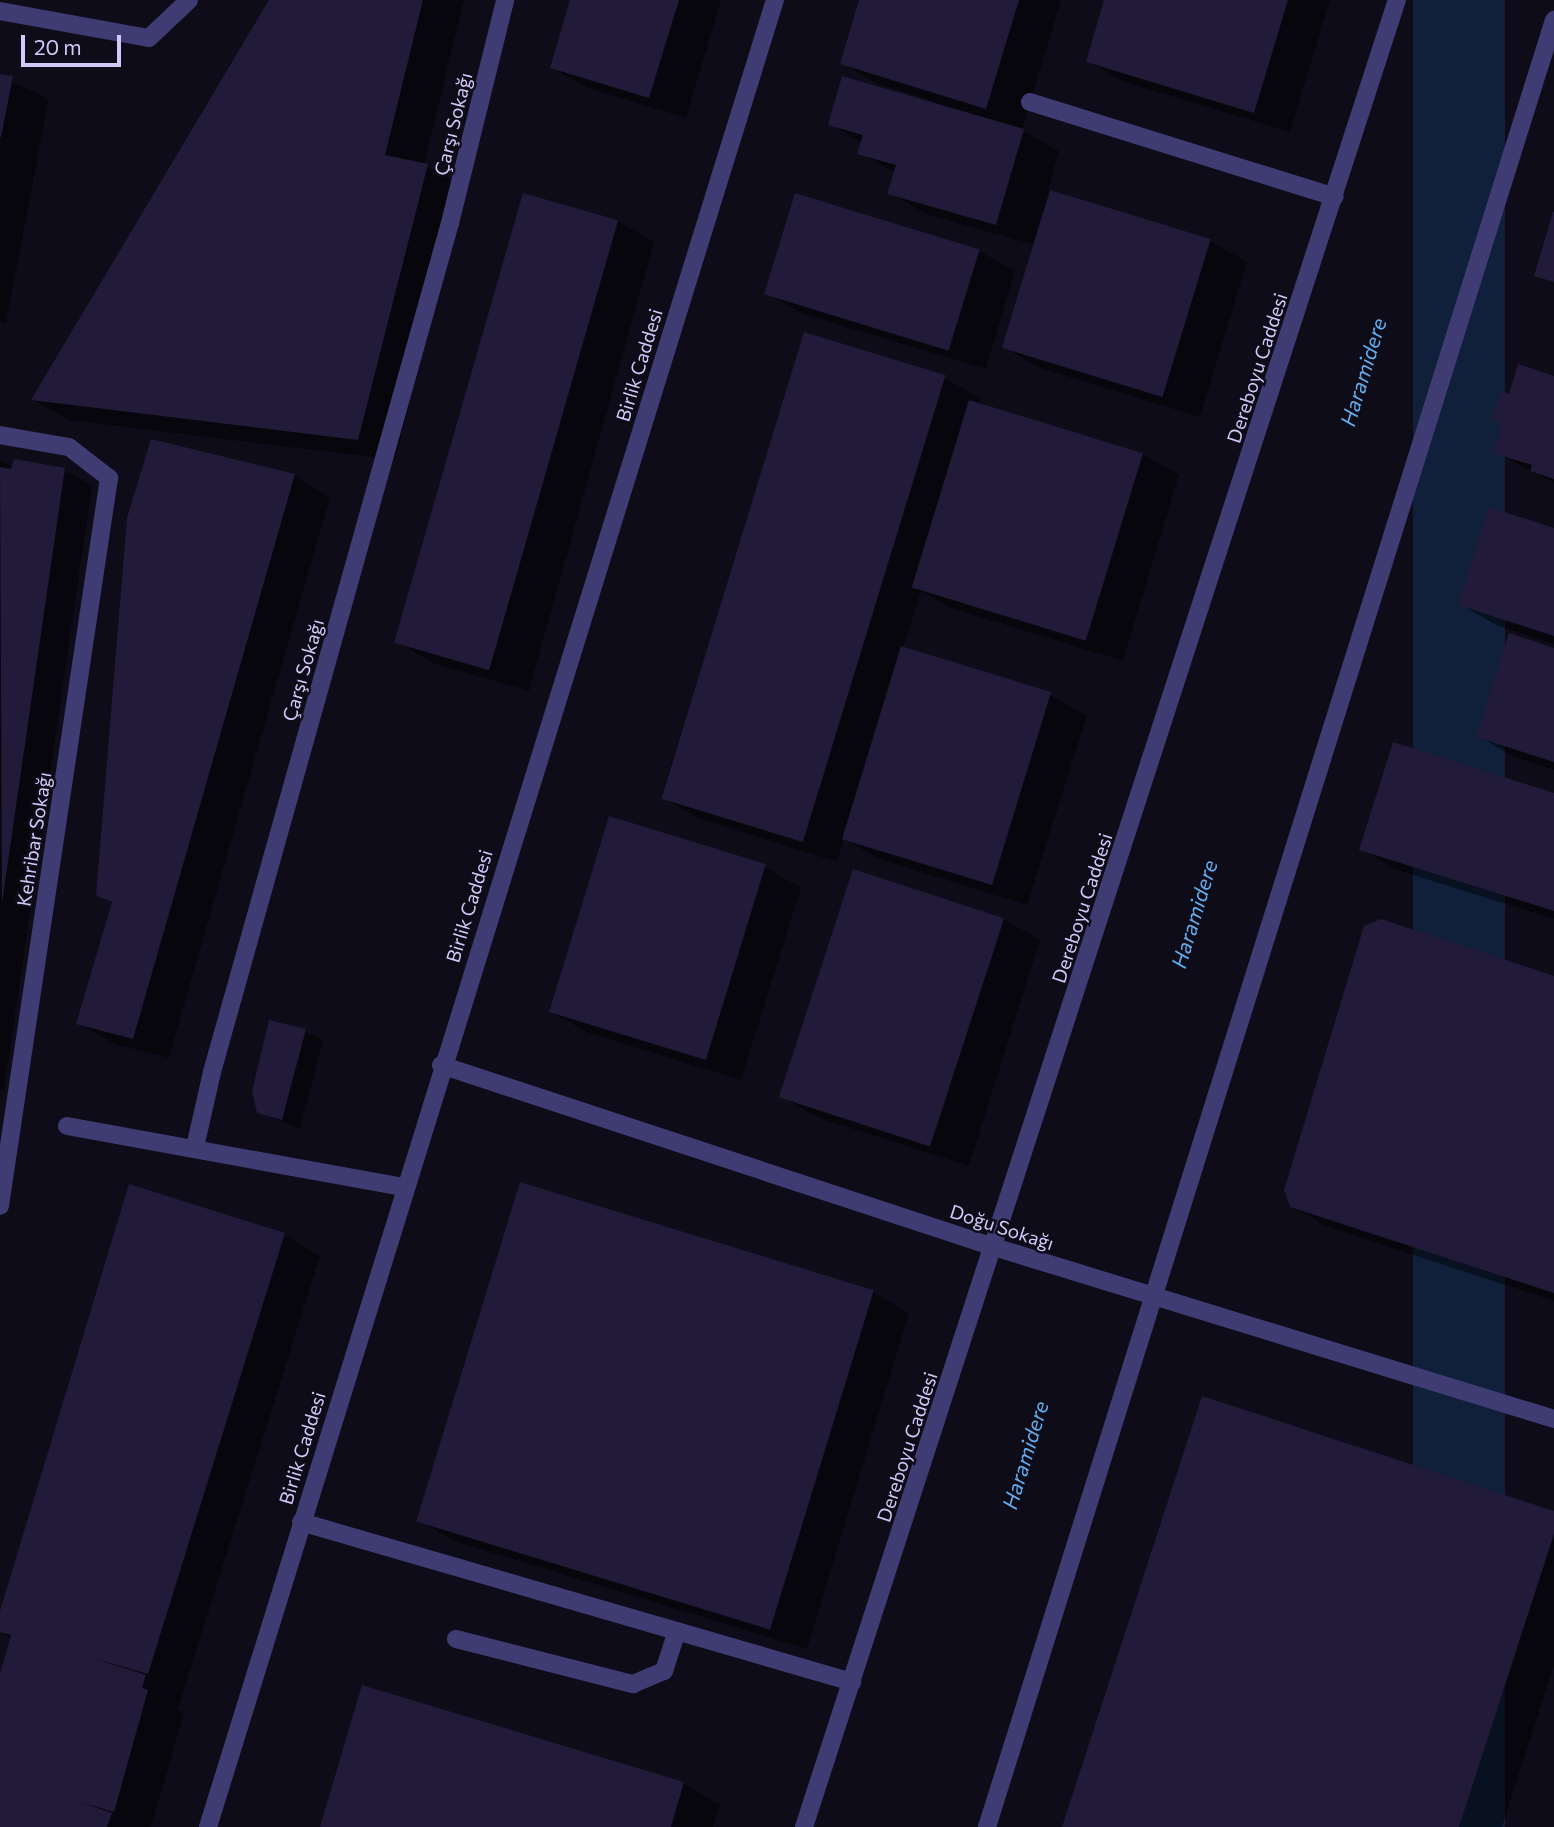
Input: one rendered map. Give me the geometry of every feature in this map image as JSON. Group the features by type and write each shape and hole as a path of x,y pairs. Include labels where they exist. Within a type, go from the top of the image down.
{"street":[{"path":"0,11 149,38 189,0"},
{"name":"Çarşı Sokağı","path":"195,1147 212,1072 450,223 505,0"},
{"name":"Birlik Caddesi","path":"208,1827 403,1187 775,0"},
{"name":"Dereboyu Caddesi","path":"804,1827 1397,0"},
{"path":"987,1827 1554,20"},
{"path":"1030,102 1335,197"},
{"name":"Kehribar Sokağı","path":"0,435 69,447 109,478 6,1120 0,1206"},
{"name":"Doğu Sokağı","path":"441,1065 994,1247 1554,1419"},
{"path":"67,1126 195,1147 403,1187"},
{"path":"301,1522 852,1682"},
{"path":"456,1639 633,1684 664,1671 677,1631"}],"water":[{"path":"1413,0 1505,0 1505,1827 1413,1827"}],"building":[{"path":"269,0 423,0 385,155 428,164 358,440 31,400"},
{"path":"570,0 679,0 649,98 550,68"},
{"path":"859,0 1019,0 986,109 840,64"},
{"path":"1104,0 1288,0 1254,113 1086,62"},
{"path":"0,74 13,76 1,137 0,137"},
{"path":"842,76 1024,129 996,225 887,194 896,165 857,154 863,135 828,125"},
{"path":"1050,190 1211,239 1162,397 1002,348"},
{"path":"523,193 618,220 489,670 394,643"},
{"path":"795,193 980,249 949,351 764,294"},
{"path":"1554,212 1554,282 1534,276"},
{"path":"804,332 946,375 803,842 661,799"},
{"path":"1518,364 1554,376 1554,479 1530,471 1532,465 1493,453 1502,424 1492,420 1500,391 1509,394"},
{"path":"969,400 1143,453 1086,641 912,587"},
{"path":"151,439 295,474 133,1039 76,1024 112,902 96,896 127,518"},
{"path":"14,459 65,468 2,903 0,467 11,469"},
{"path":"1489,507 1554,528 1554,636 1458,605"},
{"path":"1509,633 1554,648 1554,762 1476,737"},
{"path":"901,646 1051,692 992,885 842,839"},
{"path":"1393,742 1554,793 1554,911 1359,850"},
{"path":"609,816 766,864 706,1060 549,1012"},
{"path":"853,869 1004,918 930,1146 779,1097"},
{"path":"1381,919 1554,976 1554,1293 1290,1207 1284,1190 1364,926"},
{"path":"269,1020 306,1029 282,1120 257,1113 252,1091"},
{"path":"520,1182 874,1290 770,1630 416,1521"},
{"path":"129,1184 285,1233 148,1674 92,1658 146,1675 142,1688 148,1690 114,1812 80,1802 112,1813 107,1827 0,1827 0,1674 11,1635 0,1632 0,1611"},
{"path":"1202,1396 1554,1511 1554,1534 1459,1827 1062,1827"},
{"path":"362,1685 684,1782 671,1827 320,1827"}],"water label":[{"name":"Haramidere","path":"1363,372"},
{"name":"Haramidere","path":"1194,914"},
{"name":"Haramidere","path":"1025,1455"}]}
